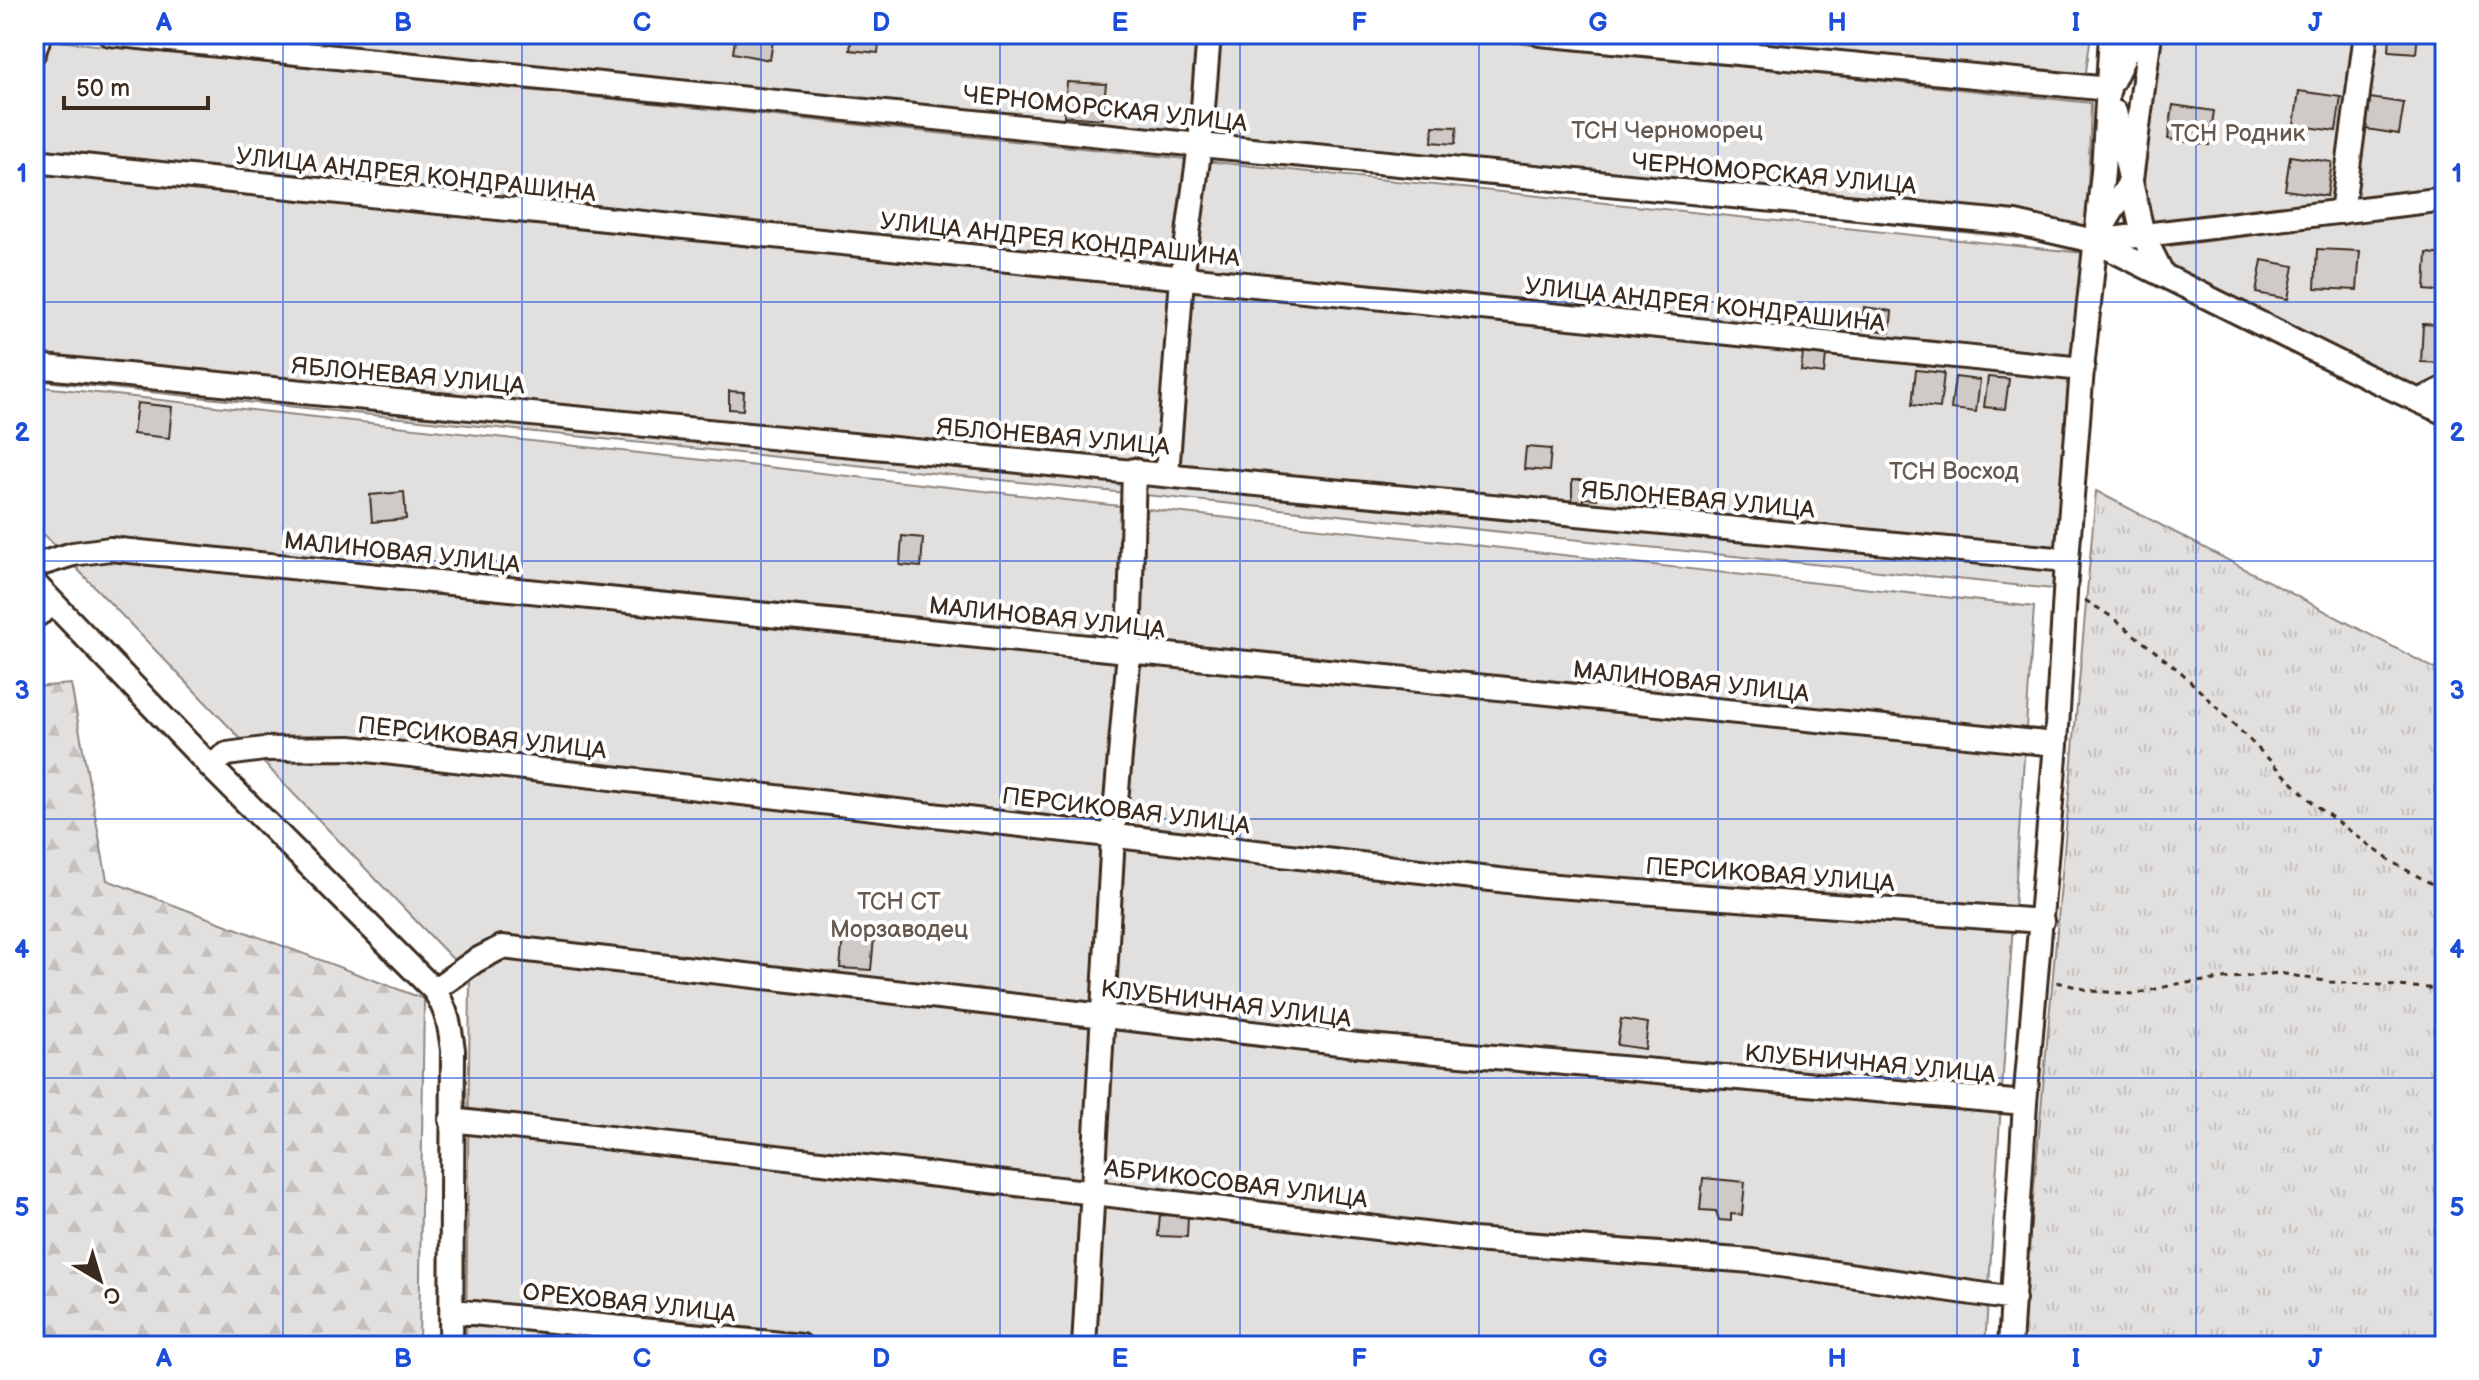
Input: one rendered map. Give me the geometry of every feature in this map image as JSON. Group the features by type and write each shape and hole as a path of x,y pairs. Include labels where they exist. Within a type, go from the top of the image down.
{"street":[{"path":"34,52 40,34"},
{"name":"ЧЕРНОМОРСКАЯ УЛИЦА","path":"110,34 1200,145 2015,223 2094,241"},
{"path":"1167,474 1182,278 1200,145 1209,34"},
{"path":"1540,34 2109,89"},
{"path":"2010,1346 2025,1103 2056,744 2082,369 2103,172 2111,34"},
{"path":"2135,34 2109,89 2143,235 2163,275"},
{"path":"2094,241 2131,180 2150,34"},
{"path":"2342,212 2366,34"},
{"name":"УЛИЦА АНДРЕЯ КОНДРАШИНА","path":"34,161 2082,369"},
{"path":"2094,241 2445,199"},
{"path":"2094,241 2445,413"},
{"name":"ЯБЛОНЕВАЯ УЛИЦА","path":"34,366 1134,470 1443,503 2067,560"},
{"path":"2419,401 2445,388"},
{"path":"1084,1346 1113,836 1129,652 1134,470"},
{"name":"МАЛИНОВАЯ УЛИЦА","path":"34,566 73,554 110,549 2056,744"},
{"path":"34,583 210,766 434,990 449,1020 453,1050 451,1346"},
{"path":"34,617 54,604"},
{"name":"ПЕРСИКОВАЯ УЛИЦА","path":"210,766 227,754 264,749 350,748 1543,885 2042,921"},
{"name":"КЛУБНИЧНАЯ УЛИЦА","path":"434,990 475,961 502,947 1357,1045 2025,1103"},
{"name":"АБРИКОСОВАЯ УЛИЦА","path":"451,1120 1095,1193 1473,1240 1752,1261 2014,1299"},
{"name":"ОРЕХОВАЯ УЛИЦА","path":"453,1311 801,1346"}],"path":[{"path":"2065,587 2112,617 2182,673 2315,805 2392,862 2445,891"},
{"path":"2037,978 2092,991 2135,994 2177,984 2279,973 2330,982 2445,989"}],"green space":[{"name":"ТСН Черноморец","path":"70,34 1438,34 2091,103 2086,245"},
{"path":"1509,34 2091,34 2083,95"},
{"name":"ТСН Родник","path":"2143,34 2445,34 2445,207 2126,248"},
{"path":"48,40 2084,253 2075,365 34,158 34,80"},
{"name":"ТСН Восход","path":"34,170 2070,375 2053,589 34,380"},
{"path":"2445,211 2445,407 2130,251"},
{"name":"ТСН СТ Морзаводец","path":"34,386 2034,607 1985,1346 466,1346 470,977 34,524"},
{"path":"2096,491 2445,674 2445,1346 2020,1346"},
{"path":"71,684 107,880 424,999 419,1346 34,1346 34,687"}],"building":[{"path":"736,34 774,34 770,60 733,53"},
{"path":"852,34 880,34 878,53 850,50"},
{"path":"1923,34 1943,34 1941,44 1922,40"},
{"path":"2390,34 2418,34 2416,53 2389,51"},
{"path":"1067,82 1106,84 1102,119 1064,116"},
{"path":"2299,91 2341,97 2336,131 2294,125"},
{"path":"2370,98 2404,103 2399,134 2366,129"},
{"path":"2173,105 2214,111 2209,145 2168,139"},
{"path":"1433,126 1457,127 1455,144 1432,142"},
{"path":"2290,156 2332,162 2327,196 2285,190"},
{"path":"2317,249 2360,251 2357,290 2315,288"},
{"path":"2427,253 2445,255 2445,292 2425,290"},
{"path":"2262,260 2294,266 2288,299 2256,293"},
{"path":"1864,307 1892,311 1890,332 1861,328"},
{"path":"2423,324 2445,325 2445,363 2421,362"},
{"path":"1803,353 1826,356 1824,374 1801,371"},
{"path":"1916,370 1944,373 1940,408 1912,405"},
{"path":"1955,377 1980,380 1976,412 1951,409"},
{"path":"1988,377 2009,379 2005,409 1984,407"},
{"path":"729,391 744,392 743,410 729,409"},
{"path":"137,403 172,407 169,438 133,434"},
{"path":"1526,447 1551,449 1549,471 1524,469"},
{"path":"1572,480 1598,480 1597,499 1583,498 1583,502 1572,502"},
{"path":"404,492 406,519 372,522 370,495"},
{"path":"902,536 923,538 921,567 900,565"},
{"path":"843,936 874,938 871,970 840,968"},
{"path":"1621,1019 1648,1023 1645,1049 1617,1045"},
{"path":"1703,1178 1745,1182 1742,1215 1731,1214 1731,1221 1719,1220 1716,1211 1700,1210"},
{"path":"1160,1215 1188,1216 1187,1237 1158,1236"}]}
